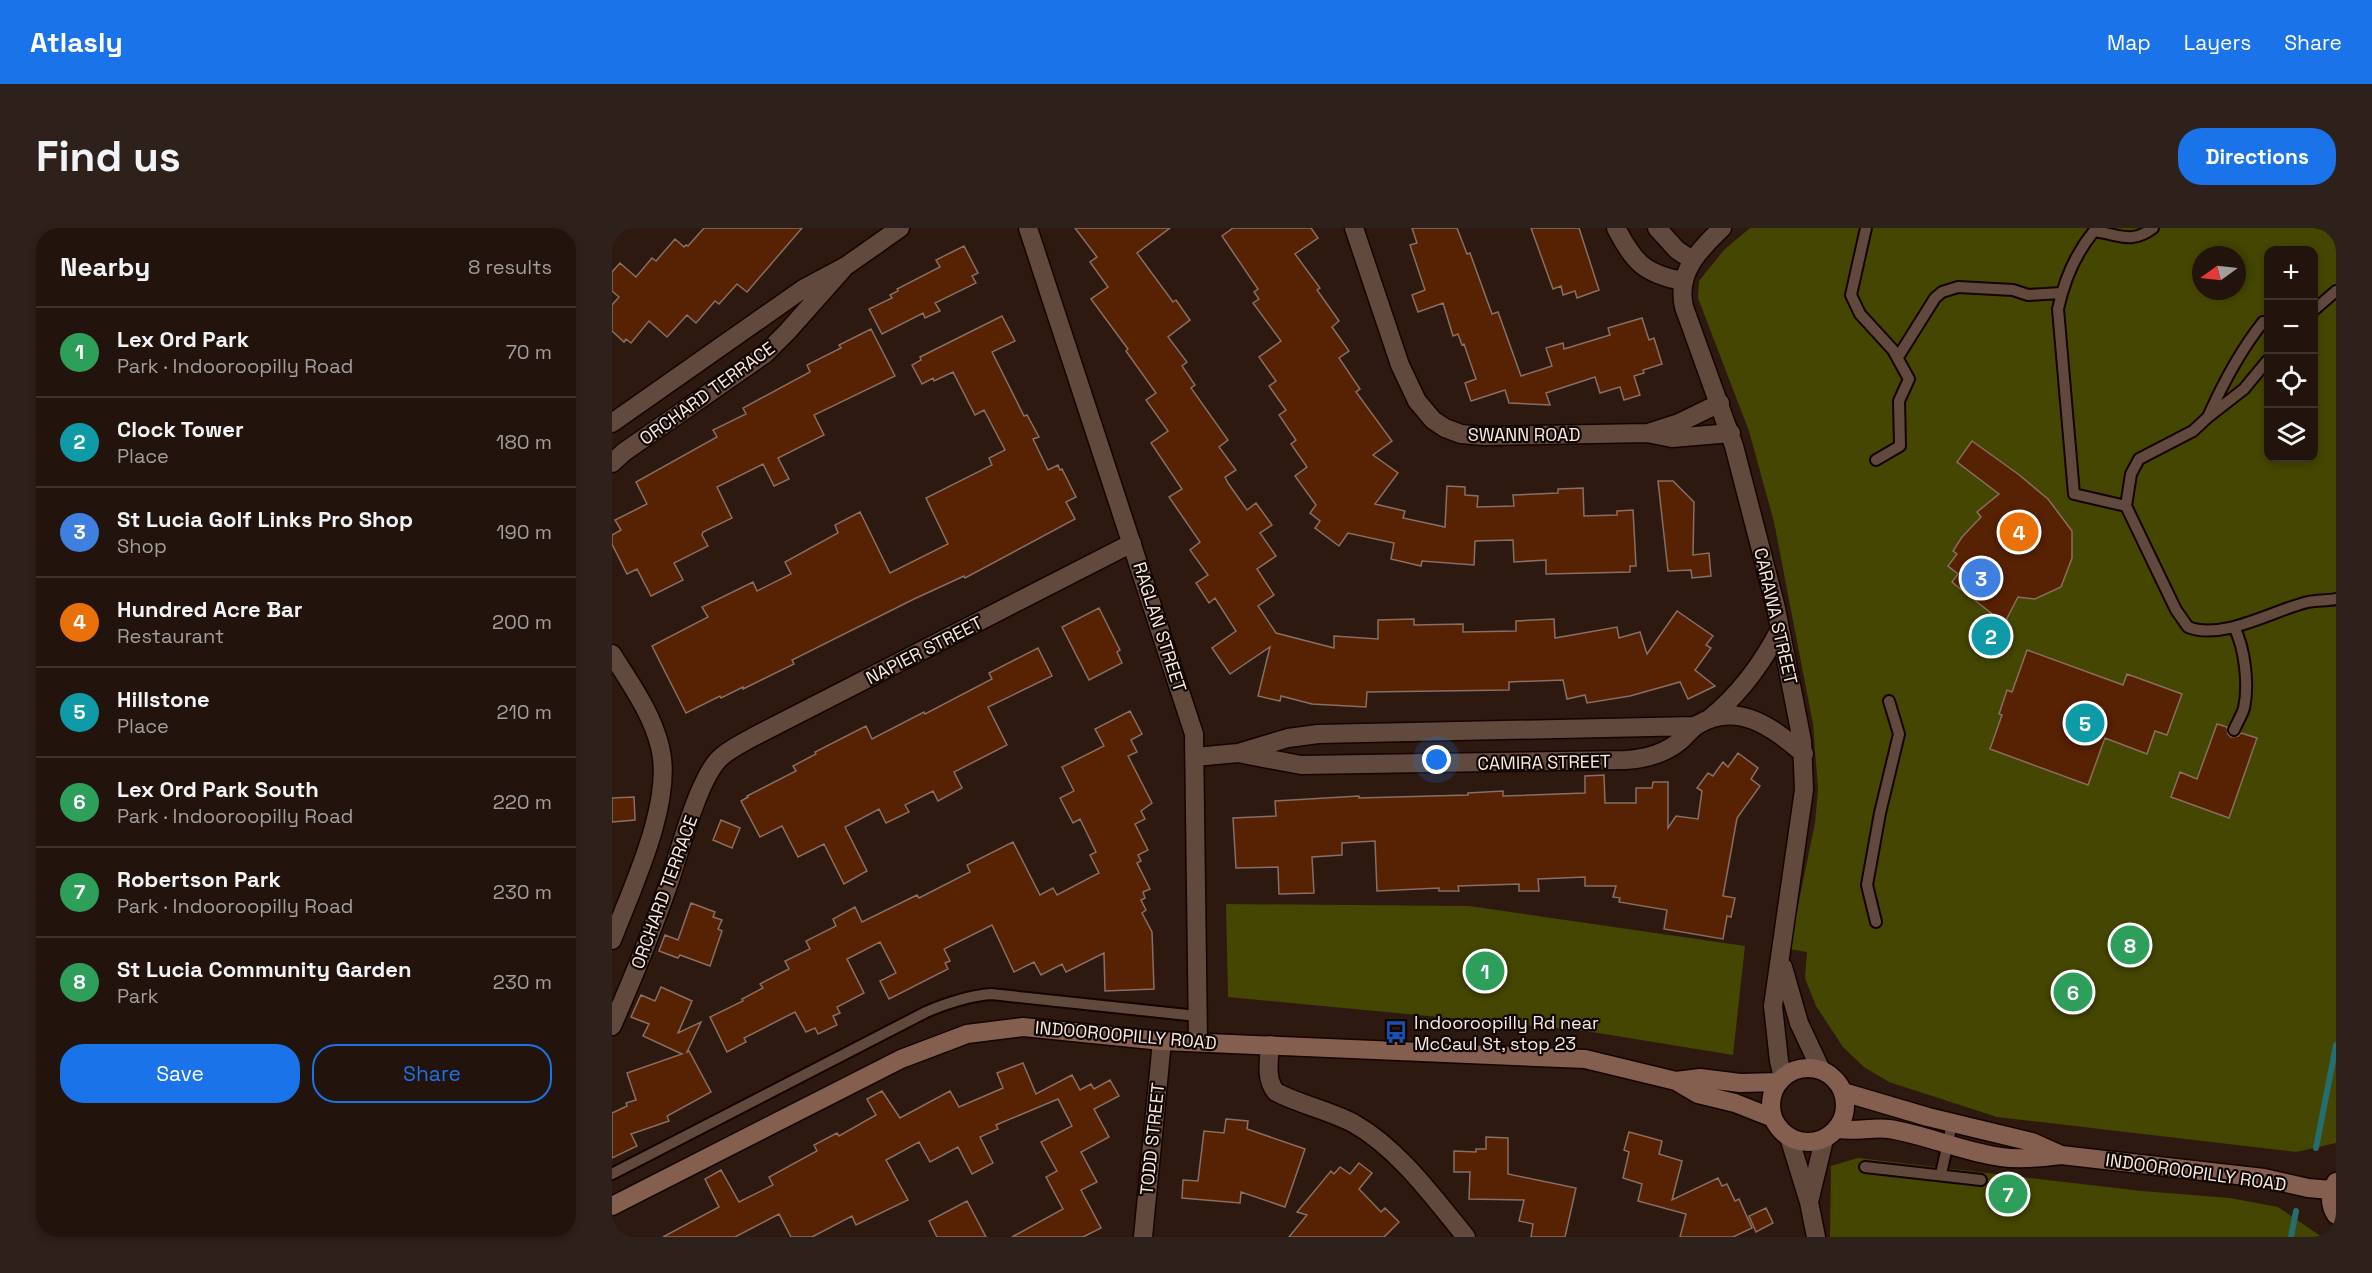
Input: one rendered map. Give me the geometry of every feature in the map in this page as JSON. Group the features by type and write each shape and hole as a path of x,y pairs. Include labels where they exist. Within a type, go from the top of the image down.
{"main road":[{"name":"INDOOROOPILLY ROAD","path":"612,1206 901,1059 967,1034 1023,1027 1162,1041 1382,1052 1575,1058 1617,1065 1677,1081 1698,1094 1735,1103 1773,1118"},
{"path":"1802,1068 1821,1070 1838,1083 1846,1105 1844,1118 1831,1135 1812,1143 1800,1142 1779,1129 1773,1118 1771,1106 1773,1093 1781,1079 1802,1068"},
{"name":"INDOOROOPILLY ROAD","path":"1677,1081 1701,1078 1724,1082 1781,1079"},
{"name":"INDOOROOPILLY ROAD","path":"1843,1092 1952,1124 2032,1142 2061,1155"},
{"name":"INDOOROOPILLY ROAD","path":"1831,1135 1850,1131 1885,1129 1924,1136 2001,1157 2033,1159 2061,1155 2264,1178 2308,1188 2334,1186"},
{"path":"2334,1186 2331,1207 2336,1215"}],"street":[{"name":"ORCHARD TERRACE","path":"612,423 803,288 846,266 900,228"},
{"name":"RAGLAN STREET","path":"1028,228 1193,728 1198,1042"},
{"name":"SWANN ROAD","path":"1354,228 1408,384 1422,407 1440,425 1461,434 1484,436 1648,433 1668,438 1731,433"},
{"path":"1616,228 1642,267 1661,277 1683,281 1692,260 1722,228"},
{"path":"1657,228 1677,250 1692,260"},
{"name":"ORCHARD TERRACE","path":"612,463 624,452 765,354 846,266"},
{"name":"CARAWA STREET","path":"1683,281 1684,308 1731,433 1766,567 1804,754 1802,804 1773,1006 1781,1079"},
{"name":"SWANN ROAD","path":"1648,433 1690,418 1720,403"},
{"name":"NAPIER STREET","path":"718,760 753,738 1132,543"},
{"name":"CAMIRA STREET","path":"1238,753 1301,765 1625,760 1649,757 1681,740 1733,698 1756,670 1780,629"},
{"name":"ORCHARD TERRACE","path":"612,654 654,728 661,752 663,781 658,813 612,940"},
{"name":"CAMIRA STREET","path":"1195,757 1238,753 1288,738 1318,734 1702,723 1731,716 1759,721 1804,754"},
{"name":"ORCHARD TERRACE","path":"612,1026 649,938 699,796 718,760"},
{"name":"CARAWA STREET","path":"1780,960 1799,1023 1821,1070"},
{"name":"TODD STREET","path":"1143,1237 1162,1041"},
{"path":"1270,1045 1269,1075 1276,1092 1342,1118 1370,1135 1407,1169 1466,1237"},
{"path":"1809,1202 1831,1135"},
{"path":"1789,1137 1799,1176 1809,1202 1816,1237"}],"lane":[{"path":"1866,228 1851,294 1860,314 1898,357 1909,379 1899,402 1900,446 1876,460"},
{"path":"2126,506 2074,494 2058,309 2061,293 2083,244 2095,229 2128,238 2139,237 2153,228"},
{"path":"1898,357 1929,307 1942,292 1958,287 2013,290 2028,295 2061,293"},
{"path":"2318,306 2336,291"},
{"path":"2208,417 2223,382 2248,341 2263,322"},
{"path":"2264,365 2244,389 2193,431 2139,459 2131,474 2129,499 2126,506 2182,621 2188,627 2200,630 2234,627 2309,602 2336,599"},
{"path":"2234,627 2241,641 2245,664 2244,707 2234,730"},
{"path":"1876,922 1867,885 1880,813 1899,734 1889,701"},
{"name":"INDOOROOPILLY ROAD","path":"612,1174 926,1012 972,996 991,994 1197,1016"},
{"path":"1941,1174 1952,1124"},
{"path":"1865,1167 1981,1180"}],"shaded area":[{"path":"1750,228 2336,228 2336,1143 2296,1152 1997,1117 1889,1082 1864,1067 1843,1047 1816,1006 1805,978 1807,952 1789,949 1815,823 1818,789 1813,724 1774,522 1749,431 1698,298 1699,281 1724,250"},
{"path":"1226,904 1469,906 1745,946 1733,1055 1586,1031 1228,997"},
{"path":"1858,1158 2142,1191 2230,1198 2278,1207 2322,1237 1830,1237 1831,1166"}],"building":[{"path":"704,228 802,228 747,292 737,284 719,304 715,301 696,323 687,315 667,337 649,321 631,343 626,339 624,342 612,331 612,305 619,297 612,291 612,272 620,263 636,277 652,258 656,261 675,239 684,247 688,246"},
{"path":"1075,228 1170,228 1137,253 1173,302 1176,300 1190,320 1168,337 1187,362 1182,366 1195,385 1191,388 1228,440 1219,447 1236,470 1225,477 1247,510 1256,503 1272,525 1260,533 1276,556 1257,569 1274,595 1258,606 1276,633 1334,648 1334,636 1378,639 1378,620 1414,619 1414,625 1463,624 1463,632 1516,631 1516,621 1554,619 1555,638 1617,627 1619,638 1640,632 1647,654 1677,611 1713,636 1706,645 1711,648 1695,670 1715,686 1688,699 1680,682 1630,696 1587,703 1585,695 1567,699 1563,680 1509,682 1509,690 1367,692 1366,707 1312,704 1281,696 1280,701 1258,696 1270,647 1230,674 1212,648 1236,631 1215,598 1209,603 1196,583 1208,575 1190,550 1200,542 1169,497 1182,489 1151,443 1168,431 1146,400 1156,393 1126,351 1128,349 1091,299 1108,287 1090,262 1097,257"},
{"path":"1233,228 1311,228 1318,238 1295,254 1320,288 1317,290 1339,321 1332,327 1349,351 1339,358 1360,389 1356,392 1392,441 1373,455 1398,473 1375,504 1405,511 1403,518 1445,527 1447,486 1465,487 1465,495 1478,496 1477,507 1514,506 1513,495 1558,493 1558,489 1583,488 1584,516 1617,515 1617,511 1633,510 1636,566 1630,566 1630,572 1546,574 1546,560 1514,562 1513,540 1475,541 1474,565 1422,561 1421,566 1391,559 1394,543 1348,533 1339,546 1315,528 1320,521 1310,513 1316,505 1295,476 1307,467 1291,444 1296,440 1279,415 1286,410 1269,386 1276,381 1259,357 1281,341 1253,303 1259,299 1254,292 1258,289 1222,236"},
{"path":"1412,228 1457,228 1467,254 1470,253 1492,314 1498,312 1521,376 1552,366 1546,348 1563,343 1564,349 1610,335 1608,328 1642,318 1649,340 1654,338 1662,364 1643,370 1644,373 1634,376 1640,395 1624,400 1620,387 1600,393 1595,377 1546,393 1550,405 1509,403 1505,390 1471,401 1465,383 1476,379 1464,344 1462,345 1458,334 1453,336 1443,303 1418,312 1412,295 1425,290 1410,245 1417,243"},
{"path":"1531,228 1579,228 1599,290 1577,298 1575,291 1563,295 1561,286 1553,289"},
{"path":"964,246 978,273 972,276 976,283 935,303 940,311 925,318 923,313 882,334 869,309 892,298 890,295 898,291 897,289 940,267 936,260"},
{"path":"1002,316 1015,341 992,352 1024,416 1027,415 1039,437 1033,439 1048,470 1058,465 1076,497 1066,502 1075,519 965,578 964,576 914,599 792,660 794,664 686,713 652,646 708,617 702,607 753,582 757,591 791,574 785,562 838,533 835,525 860,512 890,573 948,544 926,498 992,465 989,458 1005,450 984,410 975,415 953,372 922,384 912,365 921,360 920,357"},
{"path":"871,329 895,376 814,415 824,435 778,458 789,479 774,486 763,464 717,487 732,518 703,532 702,535 708,546 674,563 683,580 651,596 637,569 627,574 612,544 612,535 621,530 615,520 647,504 636,482 717,437 713,430 746,414 743,408 810,372 807,365 841,348 839,345"},
{"path":"1972,441 2048,499 2072,531 2072,558 2061,587 2035,599 2018,597 2002,628 2010,642 1986,655 1972,629 1996,617 1952,582 1958,574 1948,566 1957,554 1953,551 1962,537 1981,517 1977,512 1999,494 1957,462"},
{"path":"1658,481 1673,481 1694,502 1693,555 1709,553 1711,576 1692,578 1691,570 1668,571"},
{"path":"1099,608 1120,650 1117,652 1122,663 1089,680 1062,627"},
{"path":"1038,648 1052,676 988,707 1007,745 954,772 962,788 938,801 933,791 905,805 909,812 886,823 879,809 845,827 867,871 844,884 824,844 798,857 782,826 760,837 741,801 747,796 796,771 793,766 816,754 815,752 866,726 872,739 992,679 989,673"},
{"path":"2027,650 2123,685 2127,674 2182,694 2167,735 2155,731 2147,754 2105,738 2088,785 1990,749 2002,715 1999,714 2007,690 2012,692"},
{"path":"1130,711 1142,734 1131,740 1137,752 1128,756 1152,803 1141,811 1145,819 1135,824 1148,850 1138,855 1141,861 1137,863 1150,889 1143,892 1145,898 1141,900 1146,910 1142,913 1152,932 1154,989 1105,991 1104,953 1066,972 1062,964 1041,975 1034,962 1014,972 992,925 944,949 950,961 945,963 948,969 889,999 880,981 896,973 880,942 847,959 864,993 837,1007 840,1013 833,1016 837,1025 818,1034 815,1028 806,1032 795,1012 744,1038 746,1042 727,1052 710,1017 743,1001 742,999 763,988 760,984 789,969 785,961 810,949 806,941 836,926 833,919 855,907 862,922 917,895 919,898 970,872 967,865 1013,842 1040,895 1053,888 1057,895 1099,873 1090,855 1096,852 1080,819 1073,823 1060,798 1074,791 1062,767 1104,746 1095,729"},
{"path":"2217,724 2227,727 2231,737 2241,733 2257,738 2229,818 2171,797 2180,772 2197,779"},
{"path":"1738,753 1758,768 1751,779 1760,786 1737,818 1723,896 1735,898 1731,917 1727,916 1723,939 1664,929 1667,910 1619,902 1620,898 1613,897 1616,886 1585,886 1585,877 1538,879 1539,891 1519,891 1519,884 1458,886 1459,891 1439,891 1439,888 1377,891 1375,841 1342,843 1342,855 1312,857 1314,893 1279,894 1278,867 1236,868 1233,818 1276,816 1275,801 1359,796 1359,798 1468,795 1468,793 1503,791 1503,796 1585,793 1585,776 1604,775 1605,803 1636,803 1636,788 1652,788 1653,782 1668,782 1668,828 1676,816 1698,819 1702,791 1697,788 1708,773 1713,776 1723,762 1728,767"},
{"path":"634,797 635,820 612,822 612,798"},
{"path":"721,820 740,828 732,848 713,840"},
{"path":"691,903 715,912 713,917 722,920 718,929 722,931 710,966 680,955 678,958 659,951 665,935 678,940"},
{"path":"661,987 692,1001 678,1033 701,1022 687,1052 689,1051 711,1092 667,1116 669,1121 631,1134 637,1146 612,1158 612,1113 627,1106 626,1103 636,1100 627,1073 682,1054 643,1036 649,1024 631,1017 641,995 655,1001"},
{"path":"1023,1063 1036,1094 1072,1075 1080,1090 1091,1084 1094,1089 1110,1080 1119,1096 1094,1109 1109,1137 1081,1152 1097,1182 1081,1190 1101,1228 1083,1237 1012,1237 1063,1209 1046,1177 1057,1171 1041,1142 1072,1126 1058,1099 996,1125 998,1129 980,1137 993,1163 972,1174 958,1147 930,1162 919,1142 886,1160 908,1200 856,1225 852,1216 812,1237 791,1237 779,1214 735,1237 663,1237 719,1207 705,1179 721,1170 739,1202 773,1185 769,1177 817,1151 814,1145 837,1133 839,1136 876,1115 867,1099 882,1091 900,1118 950,1091 959,1107 1003,1088 997,1073"},
{"path":"1226,1119 1248,1121 1247,1129 1305,1149 1285,1207 1241,1192 1240,1203 1182,1198 1183,1180 1198,1181 1204,1131 1224,1133"},
{"path":"1629,1132 1662,1141 1659,1154 1682,1161 1672,1200 1718,1178 1722,1186 1727,1184 1735,1201 1739,1199 1752,1228 1733,1237 1680,1237 1686,1214 1638,1201 1642,1184 1623,1178 1629,1152 1624,1150"},
{"path":"1486,1137 1508,1138 1508,1174 1576,1188 1565,1237 1531,1237 1533,1224 1519,1221 1524,1200 1469,1199 1470,1172 1454,1172 1454,1151 1476,1152 1476,1149 1486,1149"},
{"path":"1359,1163 1372,1173 1359,1189 1381,1212 1385,1208 1399,1222 1384,1237 1289,1237 1307,1215 1297,1212 1331,1171 1334,1174 1340,1167 1350,1174"},
{"path":"967,1201 986,1237 937,1237 929,1221"},
{"path":"1766,1208 1773,1223 1756,1232 1749,1216"}],"waterway":[{"path":"2316,1148 2336,1045"},
{"path":"2291,1237 2296,1211"}],"place":[{"name":"Hundred Acre Bar","path":"2019,532"},
{"name":"St Lucia Golf Links Pro Shop","path":"1981,578"},
{"name":"Clock Tower","path":"1991,636"},
{"name":"Hillstone","path":"2085,723"},
{"name":"St Lucia Community Garden","path":"2130,945"},
{"name":"Lex Ord Park","path":"1485,971"},
{"name":"Lex Ord Park South","path":"2073,992"},
{"name":"Indooroopilly Rd near McCaul St, stop 23","path":"1396,1032"},
{"name":"Robertson Park","path":"2008,1194"}]}
